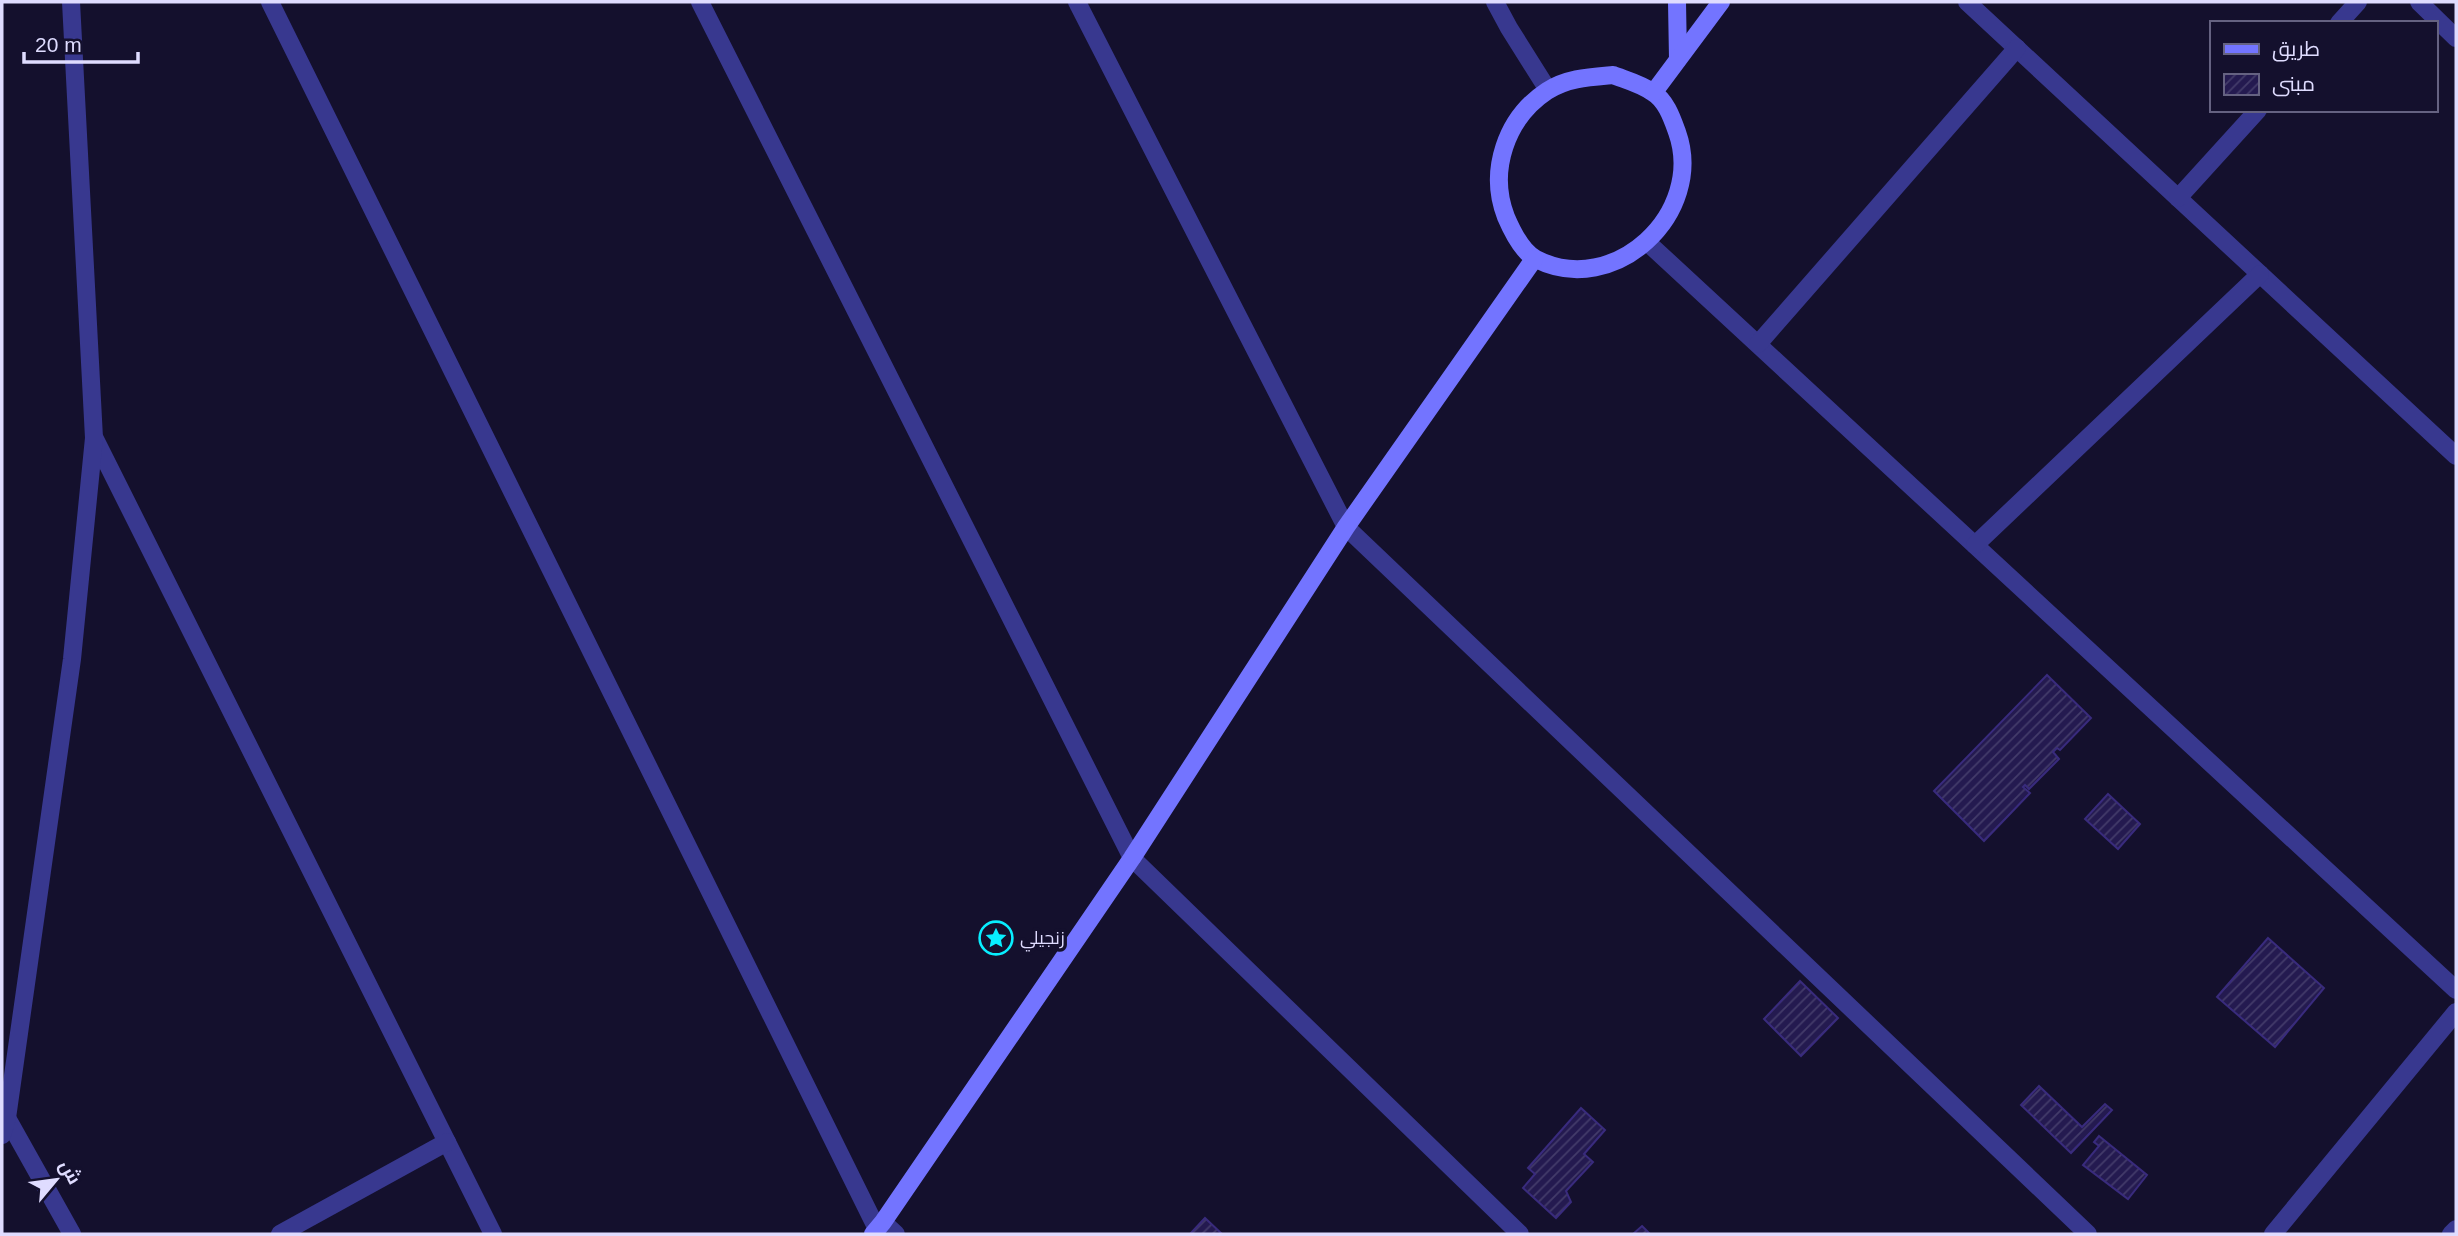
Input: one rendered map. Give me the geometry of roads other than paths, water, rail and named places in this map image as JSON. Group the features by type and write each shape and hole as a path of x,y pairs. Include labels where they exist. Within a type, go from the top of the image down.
{"main road":[{"path":"1677,2 1678,59"},
{"path":"1654,92 1721,2"},
{"path":"1613,75 1654,92 1669,111 1681,144 1681,181 1670,214 1647,242 1622,258 1593,267 1563,267 1534,259 1513,234 1501,203 1499,171 1506,139 1523,111 1548,90 1579,77 1613,75"},
{"path":"882,1230 1132,858 1346,527 1534,259"}],"street":[{"path":"71,2 94,438 72,659 4,1126 72,1234"},
{"path":"270,2 882,1230"},
{"path":"700,2 1132,858 1520,1234"},
{"path":"1077,2 1346,527 2088,1234"},
{"path":"1495,2 1548,90"},
{"path":"1967,2 2456,456"},
{"path":"2341,21 2358,2"},
{"path":"2419,2 2456,38"},
{"path":"1758,344 2017,48"},
{"path":"2178,198 2256,112"},
{"path":"1647,242 2456,990"},
{"path":"1975,545 2260,274"},
{"path":"94,438 493,1234"},
{"path":"2273,1234 2456,1012"},
{"path":"279,1234 447,1142"},
{"path":"2451,1234 2456,1229"}],"place":[{"name":"زنجيلي","path":"996,938"}]}
